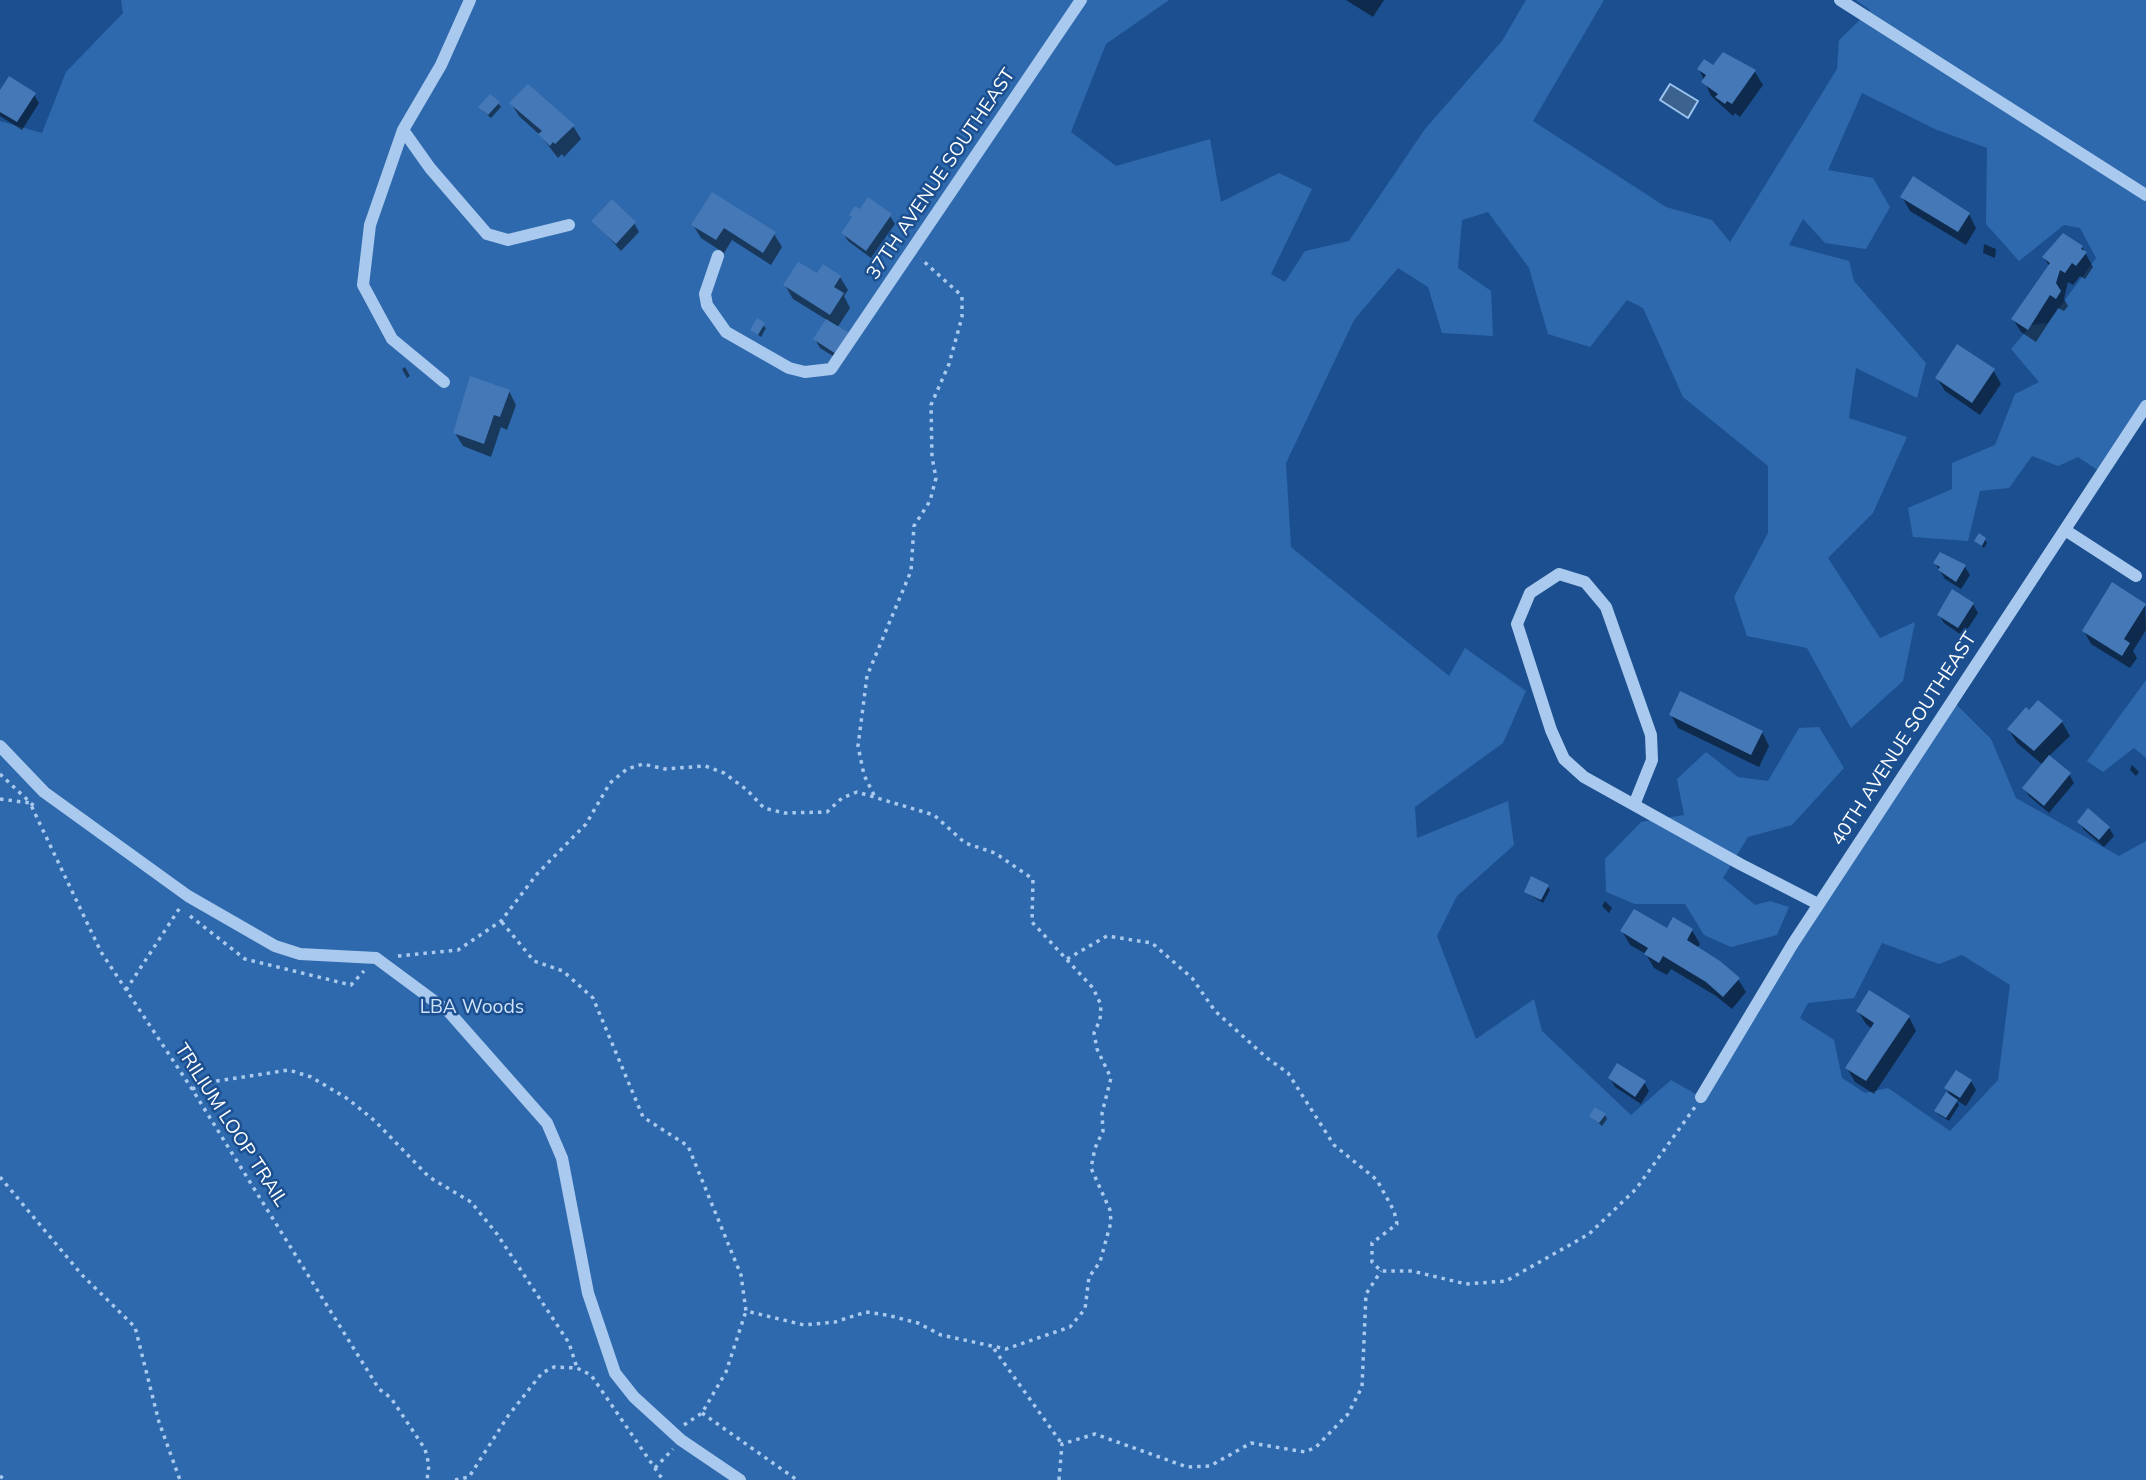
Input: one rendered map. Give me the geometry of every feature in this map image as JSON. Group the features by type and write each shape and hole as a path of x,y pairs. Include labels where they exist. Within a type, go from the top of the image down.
{"street":[{"path":"444,382 392,339 363,285 370,225 403,130 441,65 463,8 470,0"},
{"name":"37TH AVENUE SOUTHEAST","path":"719,256 705,294 707,305 726,332 789,368 805,372 831,369 1081,0"},
{"path":"1840,0 2146,195"},
{"path":"403,130 430,168 486,234 508,240 569,225"},
{"name":"40TH AVENUE SOUTHEAST","path":"1701,1097 1818,904 2146,406"},
{"path":"2065,530 2136,576"},
{"path":"1634,805 1652,760 1651,735 1606,607 1585,582 1559,574 1530,593 1517,624 1551,730 1564,759 1584,777 1634,805 1818,904"},
{"path":"0,746 44,792 187,896 275,946 300,954 376,958 449,1012 529,1099 547,1123 562,1158 588,1293 615,1373 634,1396 681,1440 740,1480"}],"path":[{"path":"874,795 864,775 858,746 867,676 911,571 914,526 930,501 936,478 932,457 931,404 950,364 962,317 962,296 912,253"},
{"path":"655,1468 681,1440 681,1427 702,1413 726,1372 746,1311 741,1275 688,1146 643,1117 593,998 563,971 534,961 501,921 537,874 586,824 610,783 635,766 643,764 665,769 705,766 740,784 764,808 784,813 827,812 842,799 857,792 934,815 965,843 995,853 1032,879 1032,922 1093,988 1101,1005 1100,1020 1094,1034 1097,1049 1111,1078 1102,1113 1103,1130 1095,1148 1091,1168 1110,1210 1111,1222 1100,1262 1089,1276 1084,1309 1070,1327 1030,1342 993,1348 941,1335 918,1323 887,1315 866,1312 835,1322 804,1325 746,1311"},
{"name":"TRILIUM LOOP TRAIL","path":"0,799 30,803 101,951 192,1089 379,1389 391,1398 425,1449 429,1465 427,1480"},
{"path":"126,990 187,896"},
{"path":"1067,959 1107,936 1152,943 1192,978 1215,1012 1267,1059 1289,1073 1334,1145 1377,1180 1394,1211 1397,1223 1372,1243 1372,1262 1381,1272 1412,1271 1466,1284 1506,1282 1564,1251 1589,1234 1636,1189 1701,1097"},
{"path":"192,1089 217,1081 289,1070 310,1077 348,1100 375,1121 429,1177 471,1202 497,1234 569,1343 577,1368"},
{"path":"0,1177 82,1275 135,1327 159,1422 180,1480"},
{"path":"1062,1444 1095,1434 1186,1467 1210,1466 1251,1443 1305,1452 1316,1447 1348,1414 1362,1387 1366,1294 1381,1272"},
{"path":"993,1348 1062,1444 1059,1480"},
{"path":"455,1480 469,1477 508,1416 542,1373 554,1367 577,1368 591,1375 663,1480"},
{"path":"702,1413 797,1480"},
{"path":"0,1476 5,1480"}],"green space":[{"name":"LBA Woods","path":"121,0 1169,0 1106,44 1071,132 1116,166 1210,139 1221,202 1279,173 1312,189 1271,274 1285,282 1305,251 1349,241 1425,129 1502,41 1526,0 1604,0 1533,121 1666,207 1712,220 1730,242 1837,69 1839,40 1870,10 1856,0 2146,0 2146,406 2102,473 2078,457 2058,466 2032,456 2009,488 1980,491 1968,541 1913,537 1908,508 1952,489 1952,463 1995,445 2015,394 2039,382 2011,349 2031,325 2048,323 2096,258 2080,228 2064,225 2019,261 1986,224 1987,148 1937,130 1862,93 1828,170 1873,178 1890,207 1866,249 1825,243 1803,219 1789,245 1849,261 1854,281 1926,363 1917,398 1856,368 1849,418 1907,437 1873,513 1828,558 1880,638 1915,622 1903,681 1851,728 1807,648 1747,636 1734,597 1768,533 1768,466 1683,397 1643,308 1627,300 1590,347 1548,334 1529,268 1488,212 1462,220 1458,268 1491,291 1493,336 1442,333 1428,287 1398,268 1354,320 1286,463 1291,547 1449,676 1465,648 1526,691 1503,743 1415,807 1417,838 1508,801 1514,845 1457,896 1437,936 1476,1039 1534,999 1542,1031 1631,1115 1671,1080 1701,1097 1952,700 1991,739 2016,798 2119,856 2146,841 2146,1480 0,1480 0,121 42,133 66,72 123,13","holes":["1882,943 1939,964 1962,955 2010,985 1998,1080 1950,1131 1888,1088 1865,1093 1842,1078 1834,1040 1800,1018 1808,1003 1854,998"]},
{"path":"2146,680 2146,758 2134,748 2103,772 2087,761"},
{"path":"1819,727 1844,768 1792,825 1748,837 1723,878 1755,905 1770,901 1789,907 1777,935 1731,947 1704,935 1685,904 1635,904 1606,892 1605,859 1641,822 1684,815 1677,779 1706,752 1738,777 1768,781 1799,728"}],"shaded area":[{"path":"1670,84 1698,101 1688,118 1660,100"}],"building":[{"path":"1723,52 1756,70 1732,104 1727,101 1725,104 1715,97 1718,94 1701,82 1706,75 1697,69 1704,59 1713,65"},
{"path":"9,76 36,93 17,122 0,112 0,90"},
{"path":"528,84 575,125 555,144 553,142 550,146 538,134 542,131 509,103"},
{"path":"490,94 500,102 488,115 478,107"},
{"path":"1913,176 1970,213 1958,232 1900,197"},
{"path":"712,192 776,232 763,253 724,228 716,240 691,225"},
{"path":"868,197 892,214 866,251 841,233 852,217 849,215 855,206 860,209"},
{"path":"612,199 636,222 616,244 591,221"},
{"path":"2063,233 2083,246 2081,249 2087,252 2076,266 2072,263 2065,273 2060,270 2056,283 2061,291 2056,299 2050,295 2028,330 2011,319 2050,263 2042,257"},
{"path":"798,262 817,273 823,264 841,276 834,287 844,293 830,315 783,285"},
{"path":"757,318 765,323 758,335 750,330"},
{"path":"826,319 849,333 836,354 813,339"},
{"path":"1957,344 1995,369 1972,403 1935,378"},
{"path":"470,376 510,390 500,417 494,415 484,444 453,433"},
{"path":"1979,533 1986,538 1982,546 1974,541"},
{"path":"1940,552 1966,565 1956,582 1938,570 1940,567 1933,563"},
{"path":"2112,582 2146,604 2124,639 2130,643 2122,656 2082,631"},
{"path":"1952,589 1974,603 1958,628 1937,615"},
{"path":"1680,691 1763,731 1751,755 1669,715"},
{"path":"2038,700 2063,721 2034,751 2007,729 2026,707 2029,710"},
{"path":"2049,755 2071,773 2044,806 2022,788"},
{"path":"2088,808 2110,827 2099,840 2077,822"},
{"path":"1531,876 1549,885 1541,900 1524,892"},
{"path":"1634,909 1667,928 1673,917 1693,929 1687,940 1720,961 1740,978 1723,997 1706,982 1663,956 1659,963 1644,954 1648,948 1620,931"},
{"path":"1869,990 1910,1016 1866,1081 1845,1068 1874,1023 1856,1011"},
{"path":"1617,1063 1646,1081 1635,1097 1608,1078"},
{"path":"1956,1070 1972,1080 1960,1098 1944,1088"},
{"path":"1946,1092 1958,1100 1946,1118 1934,1111"},
{"path":"1595,1107 1606,1114 1599,1123 1589,1116"}]}
